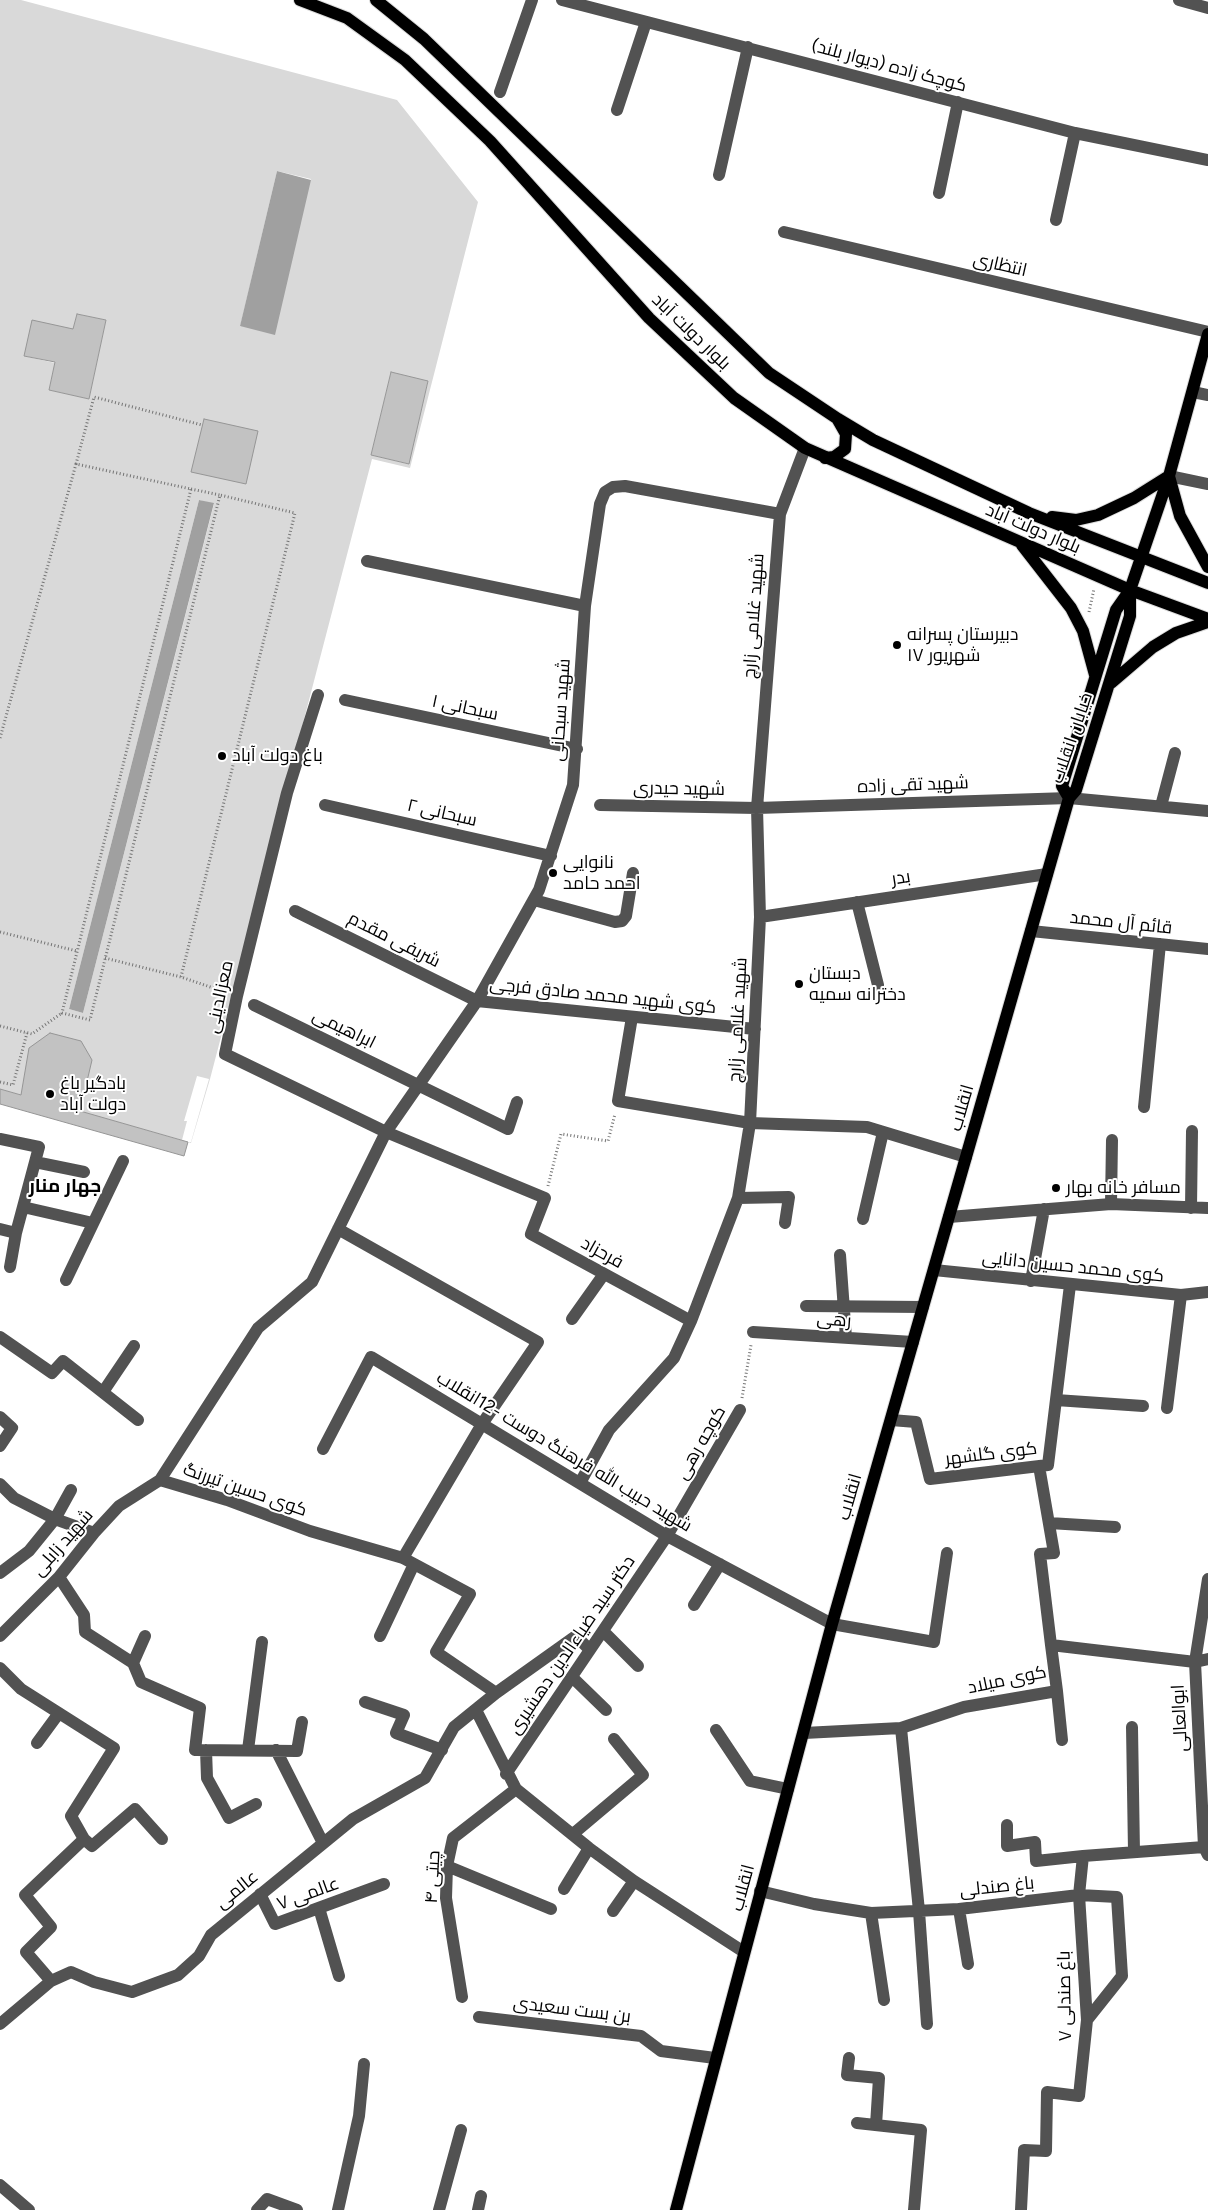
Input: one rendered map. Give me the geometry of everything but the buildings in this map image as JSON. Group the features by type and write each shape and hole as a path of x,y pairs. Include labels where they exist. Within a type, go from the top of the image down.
{"main road":[{"name":"بلوار دولت آباد","path":"300,0 347,18 406,60 490,141 649,318 734,398 805,448 1130,590 1208,620"},
{"name":"بلوار دولت آباد","path":"376,0 424,39 768,373 873,440 1029,513 1142,559 1208,583"},
{"name":"خیابان انقلاب","path":"1130,590 1130,616 1076,790 1069,798 1062,786 1116,610 1130,590 1169,476 1208,333"},
{"path":"825,458 834,457 845,448 846,434 838,419"},
{"path":"1029,513 1076,520 1098,515 1134,498 1169,476 1180,516 1208,567"},
{"path":"1020,543 1071,608 1083,631 1096,676"},
{"path":"1109,684 1133,661 1153,647 1176,633 1208,620"},
{"name":"انقلاب","path":"676,2210 832,1624 1069,798"}],"street":[{"path":"500,92 532,0"},
{"path":"1179,0 1208,8"},
{"name":"کوچک زاده (دیوار بلند)","path":"570,1 1075,133 1208,160"},
{"path":"618,110 646,22"},
{"path":"719,175 748,47"},
{"path":"939,193 958,102"},
{"path":"1056,220 1075,133"},
{"name":"انتظاری","path":"784,232 1208,333"},
{"path":"1193,392 1208,395"},
{"path":"780,514 805,448"},
{"path":"1169,476 1208,484"},
{"name":"شهید سبحانی","path":"386,1132 477,1002 534,900 551,856 573,785 577,749 585,606 600,504 604,492 613,486 626,486 780,514"},
{"name":"شهید غلامی زارچ","path":"580,1484 608,1430 674,1358 691,1321 738,1198 750,1123 760,917 757,808 780,514"},
{"path":"366,561 585,606"},
{"name":"معزالدینی","path":"318,695 287,793 236,996 225,1054 386,1132 545,1198"},
{"name":"سبحانی ۱","path":"346,700 577,749"},
{"path":"1161,806 1175,753"},
{"name":"شهید تقی زاده","path":"757,808 1069,798 1208,811"},
{"name":"سبحانی ۲","path":"325,805 551,856"},
{"name":"شهید حیدری","path":"600,805 757,808"},
{"path":"534,900 615,922 622,921 626,916 633,873"},
{"name":"بدر","path":"760,917 1048,874"},
{"path":"857,902 878,985"},
{"name":"شریفی مقدم","path":"295,911 477,1002"},
{"name":"قائم آل محمد","path":"1031,931 1208,949"},
{"path":"1144,1107 1160,944"},
{"name":"کوی شهید محمد صادق فرجی","path":"477,1002 755,1029"},
{"name":"ابراهیمی","path":"254,1006 420,1085 508,1130 518,1102"},
{"path":"632,1017 618,1101 750,1123 867,1127 966,1157"},
{"path":"1191,1208 1192,1131"},
{"name":"کوی حسین تیررنگ","path":"386,1132 312,1282 258,1328 160,1480 227,1500 310,1531 408,1561 470,1594 436,1652 496,1693"},
{"path":"863,1219 883,1132"},
{"path":"0,1139 39,1148 16,1233 10,1266"},
{"path":"1111,1204 1112,1140"},
{"path":"66,1280 123,1161"},
{"path":"35,1162 84,1172"},
{"name":"فرحزاد","path":"545,1198 531,1234 691,1321"},
{"path":"738,1198 789,1198 785,1223"},
{"path":"949,1217 1111,1204 1208,1208"},
{"path":"23,1206 93,1223"},
{"path":"1031,1281 1044,1210"},
{"path":"0,1229 16,1233"},
{"path":"338,1229 538,1342 482,1424 408,1561 380,1636"},
{"path":"840,1254 846,1338"},
{"name":"کوی محمد حسین دانایی","path":"934,1270 1181,1295 1208,1292"},
{"path":"572,1319 604,1274"},
{"name":"کوی گلشهر","path":"891,1420 916,1422 930,1479 1048,1465 1070,1285"},
{"path":"1167,1408 1181,1295"},
{"path":"806,1306 923,1307"},
{"name":"رهی","path":"753,1332 913,1342"},
{"path":"0,1337 52,1373 63,1361 138,1420"},
{"path":"103,1392 134,1346"},
{"name":"شهید حبیب الله فرهنگ دوست -12انقلاب","path":"322,1449 371,1357 667,1536 832,1624 934,1642 947,1553"},
{"path":"1056,1400 1143,1406"},
{"name":"کوچه رهی","path":"667,1536 740,1410"},
{"path":"0,1417 12,1428 0,1446"},
{"path":"1039,1466 1054,1553 1040,1554 1051,1645"},
{"name":"شهید زابلی","path":"0,1636 59,1577 94,1533 119,1506 160,1480"},
{"path":"0,1484 14,1498 55,1519 94,1533"},
{"path":"0,1573 29,1551 55,1519 71,1490"},
{"path":"1049,1523 1116,1527"},
{"name":"دکتر سید ضیاءالدین دهشیری","path":"506,1774 667,1536"},
{"path":"694,1605 720,1564"},
{"path":"59,1577 84,1615 85,1632 133,1663 140,1682 200,1708 195,1750 297,1751 302,1722"},
{"name":"ابوالعالی","path":"1206,1851 1195,1662 1208,1579"},
{"path":"603,1630 638,1666"},
{"path":"133,1663 145,1636"},
{"path":"590,1650 576,1636 496,1693 476,1710 506,1774 516,1789 589,1848 634,1881 744,1952"},
{"path":"248,1750 262,1642"},
{"name":"کوی میلاد","path":"804,1734 900,1728 964,1707 1057,1691 1051,1645 1195,1662 1208,1659"},
{"path":"0,1668 21,1689 114,1748 70,1816 84,1839 92,1846 135,1809 162,1839"},
{"path":"572,1677 606,1710"},
{"path":"1057,1691 1062,1740"},
{"path":"365,1702 404,1715 396,1733 442,1750"},
{"name":"عالمی","path":"0,2023 51,1981 71,1972 94,1982 132,1992 178,1975 199,1956 211,1935 353,1819 425,1778 454,1727 476,1710"},
{"path":"37,1743 59,1713"},
{"path":"900,1728 919,1911 927,2024"},
{"path":"1132,1728 1134,1852"},
{"path":"716,1730 750,1781 788,1789"},
{"path":"573,1834 643,1775 614,1739"},
{"path":"206,1750 207,1778 230,1818 256,1804"},
{"path":"276,1750 323,1843"},
{"name":"چیتی ۴","path":"462,1997 446,1898 447,1866 453,1838 516,1789"},
{"path":"1007,1826 1007,1846 1035,1842 1036,1861 1134,1852 1206,1851"},
{"path":"51,1981 26,1952 51,1927 25,1895 84,1839"},
{"path":"564,1889 589,1848"},
{"path":"1079,1895 1083,1856"},
{"path":"447,1866 550,1909"},
{"path":"613,1911 634,1881"},
{"name":"عالمی ۷","path":"260,1894 275,1924 384,1884"},
{"name":"باغ صندلی","path":"760,1891 814,1904 871,1913 959,1909 1079,1895 1117,1897 1122,1976 1087,2020"},
{"name":"باغ صندلی ۷","path":"1021,2210 1024,2150 1046,2152 1047,2092 1079,2096 1087,2020 1079,1895"},
{"path":"319,1908 339,1976"},
{"path":"959,1909 968,1964"},
{"path":"871,1913 884,2000"},
{"name":"بن بست سعیدی","path":"478,2016 641,2036 660,2051 715,2058"},
{"path":"849,2058 847,2075 879,2078 876,2125"},
{"path":"338,2210 359,2116 364,2064"},
{"path":"857,2123 922,2130 914,2210"},
{"path":"439,2210 461,2130"},
{"path":"0,2185 29,2210"},
{"path":"478,2210 481,2196"},
{"path":"257,2210 267,2199 297,2210"}],"path":[{"path":"0,738 94,397 202,425"},
{"path":"76,464 220,494 295,513 181,977"},
{"path":"0,1026 32,1034 62,1013 191,489"},
{"path":"62,1013 90,1020 220,494"},
{"path":"0,932 77,952"},
{"path":"105,958 181,977 236,996"},
{"path":"0,1082 13,1085 27,1033"},
{"path":"545,1198 561,1134 608,1141 618,1101"},
{"name":"کوچه رهی","path":"740,1410 753,1332"}],"shaded area":[{"name":"باغ دولت آباد","path":"0,0 21,0 397,100 478,202 410,468 372,459 210,1079 191,1143 188,1142 191,1142 209,1079 197,1076 184,1121 187,1121 182,1140 0,1089","holes":["277,171 311,179 240,327","77,314 106,320 89,399 49,390 55,363 24,356 73,329","391,372 428,382 408,464 371,455","199,500 214,504 83,1013 69,1009"]},
{"path":"277,171 311,180 275,335 240,326"},
{"path":"199,500 214,503 83,1013 69,1009"}],"place":[{"name":"دبیرستان پسرانه ۱۷ شهریور","path":"897,645"},
{"name":"باغ دولت آباد","path":"222,756"},
{"name":"نانوایی احمد حامد","path":"553,873"},
{"name":"دبستان دخترانه سمیه","path":"799,984"},
{"name":"بادگیر باغ دولت آباد","path":"50,1094"},
{"name":"مسافر خانه بهار","path":"1056,1188"}],"district":[{"name":"جهار منار","path":"65,1186"}]}
